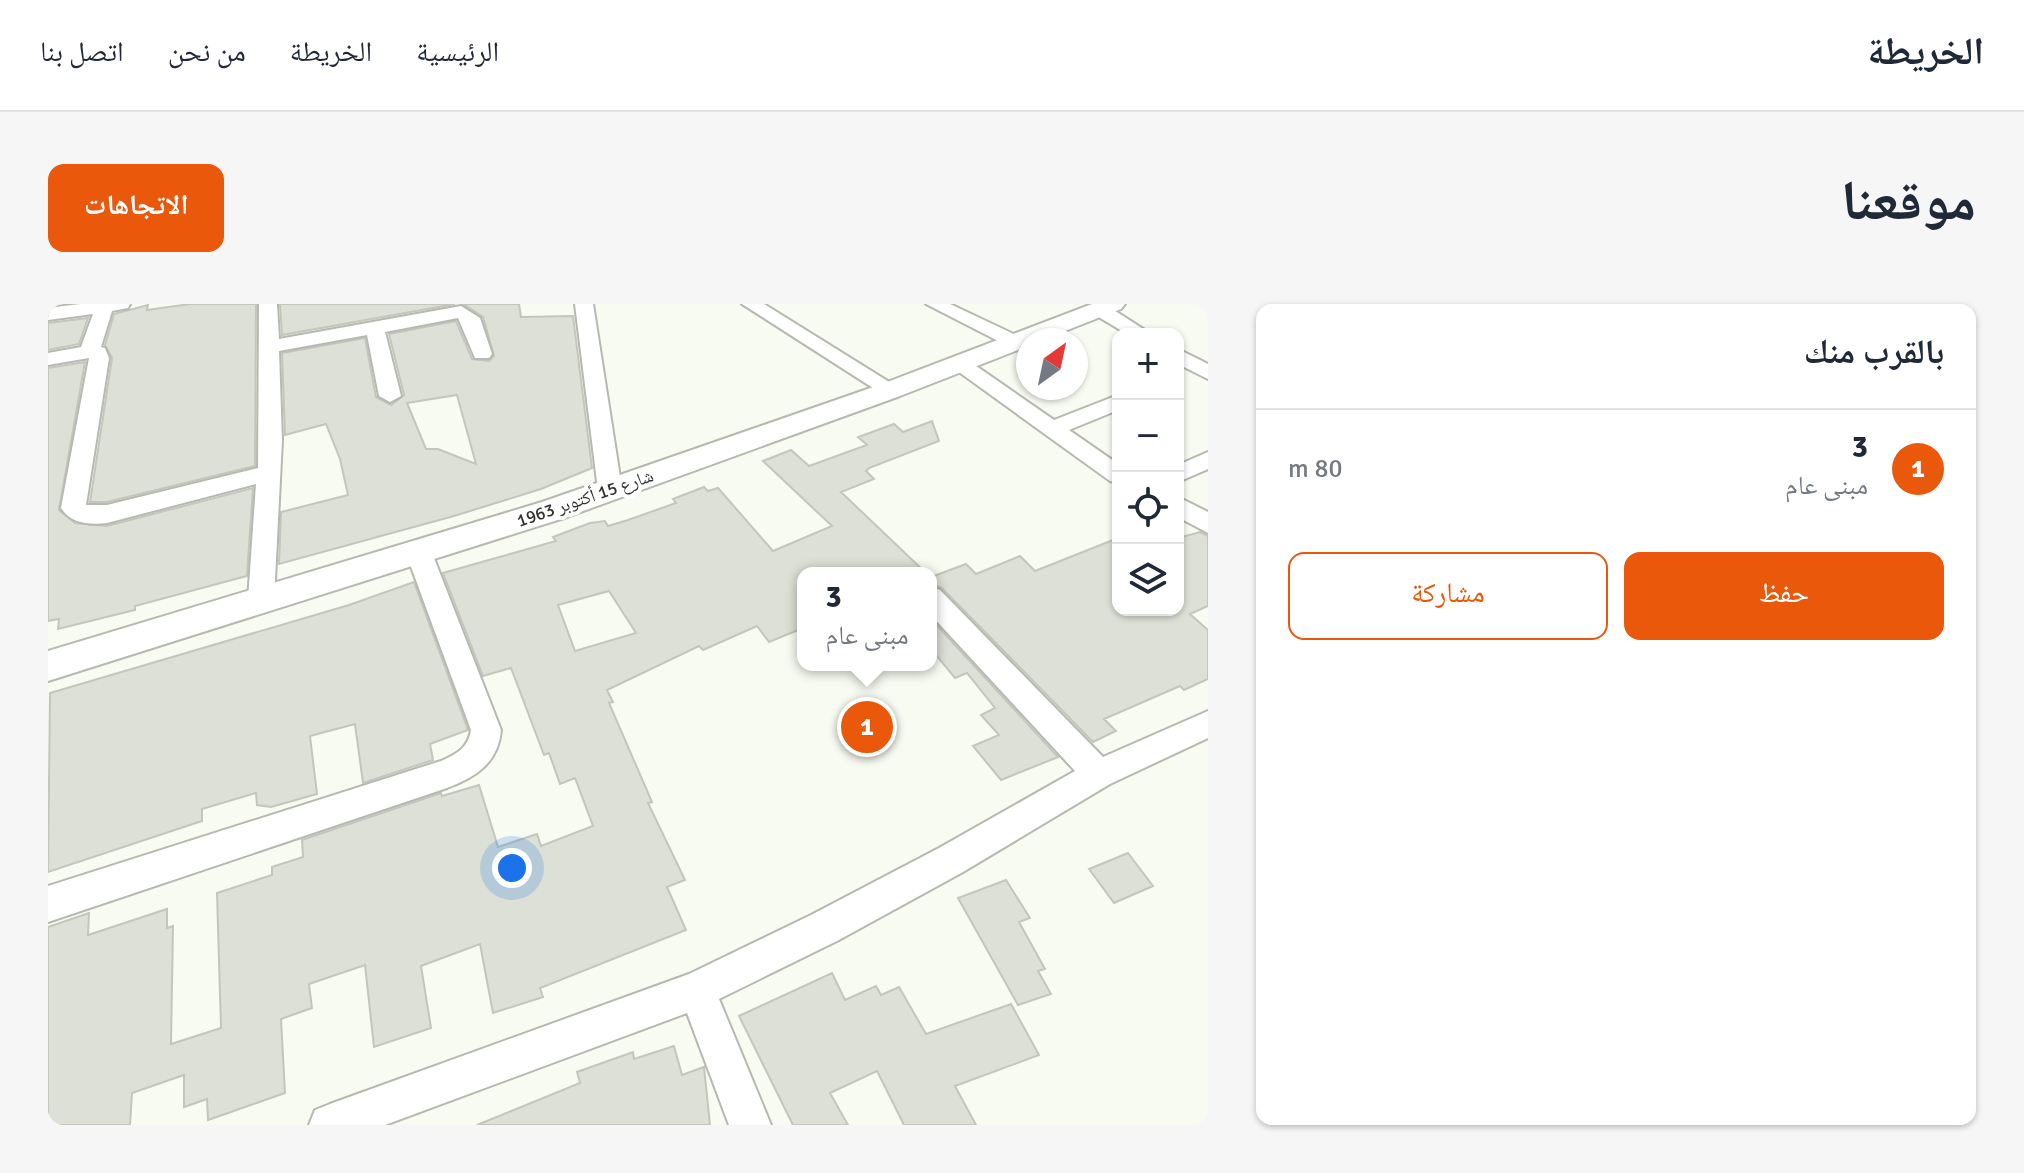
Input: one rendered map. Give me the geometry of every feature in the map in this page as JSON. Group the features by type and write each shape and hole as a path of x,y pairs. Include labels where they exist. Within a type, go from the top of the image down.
{"street":[{"path":"261,600 271,440 268,304"},
{"path":"584,304 610,490"},
{"path":"751,304 891,390"},
{"path":"935,304 1015,342"},
{"path":"48,314 110,305"},
{"path":"90,351 110,305"},
{"path":"1106,307 1133,328"},
{"name":"شارع 15 أكتوبر 1963","path":"48,666 419,553 610,490 891,390 1106,307"},
{"path":"268,347 464,312 470,318 482,354"},
{"path":"375,329 390,396"},
{"path":"48,359 90,351 97,351 99,355 74,497 73,508 80,514 107,514 268,473"},
{"path":"1184,359 1204,371"},
{"path":"959,363 1114,472"},
{"path":"1184,376 1204,371"},
{"path":"1053,428 1112,404"},
{"path":"1182,472 1208,460"},
{"path":"1184,509 1208,524"},
{"path":"48,904 447,774 480,755 486,730 419,553"},
{"path":"937,603 1099,774"},
{"path":"330,1125 697,990 866,905 1099,774 1208,724"},
{"path":"697,990 750,1125"}],"building":[{"path":"190,304 256,304 255,466 107,502 90,502 112,358 105,345 114,314 148,305 147,310"},
{"path":"280,304 455,304 282,335"},
{"path":"463,304 519,304 521,317 573,316 592,468 541,489 454,516 279,564 281,512 348,495 340,459 326,424 285,435 282,353 365,338 376,397 391,405 404,395 389,334 456,321 472,359 489,361 494,356 483,317","holes":["457,395 476,464 438,449 426,449 407,403"]},
{"path":"88,318 79,344 48,350 48,323"},
{"path":"85,362 59,510 75,523 107,526 253,488 247,576 135,606 135,610 58,629 59,619 48,621 48,368"},
{"path":"932,421 939,441 869,468 866,471 874,479 841,492 920,567 797,567 797,630 769,642 757,626 703,650 699,646 607,690 613,702 609,703 652,802 648,803 685,880 667,887 686,930 540,988 543,997 493,1013 480,944 421,966 431,1028 374,1047 365,965 309,984 312,1008 281,1019 285,1093 208,1120 207,1099 184,1107 184,1075 132,1093 130,1125 48,1125 48,927 89,913 88,935 167,909 167,928 173,926 171,1044 221,1028 217,893 272,875 272,867 303,857 302,840 441,793 442,796 479,785 498,847 537,834 541,846 593,826 575,778 560,784 549,753 544,755 511,668 483,676 443,573 556,541 553,537 590,523 605,521 608,526 628,520 676,503 673,499 704,487 708,491 718,488 773,551 832,526 763,461 791,450 809,466 867,445 858,437 894,424 903,432","holes":["609,591 636,633 575,651 558,605"]},
{"path":"1200,532 1208,536 1208,606 1190,614 1208,630 1208,679 1184,690 1180,686 1104,719 1116,731 1093,742 937,586 937,575 966,564 976,574 1020,556 1035,571 1112,540 1112,616 1184,616 1184,536"},
{"path":"414,582 468,730 430,744 433,760 363,783 355,724 310,736 317,794 271,807 257,805 256,793 202,809 202,821 48,872 50,693 349,605"},
{"path":"937,626 1058,757 1001,780 973,746 999,735 981,715 995,708 967,673 955,678 937,656"},
{"path":"1128,853 1153,886 1114,903 1089,869"},
{"path":"1006,880 1030,918 1019,922 1045,969 1038,971 1051,994 1018,1005 958,898"},
{"path":"832,973 845,1000 876,986 881,995 899,987 926,1034 1011,1004 1039,1055 955,1086 976,1125 904,1125 877,1071 830,1093 848,1125 793,1125 739,1016"},
{"path":"674,1046 682,1075 704,1067 710,1125 477,1125 580,1083 577,1072 633,1052 634,1059"}],"place":[{"name":"3","path":"867,727"}]}
